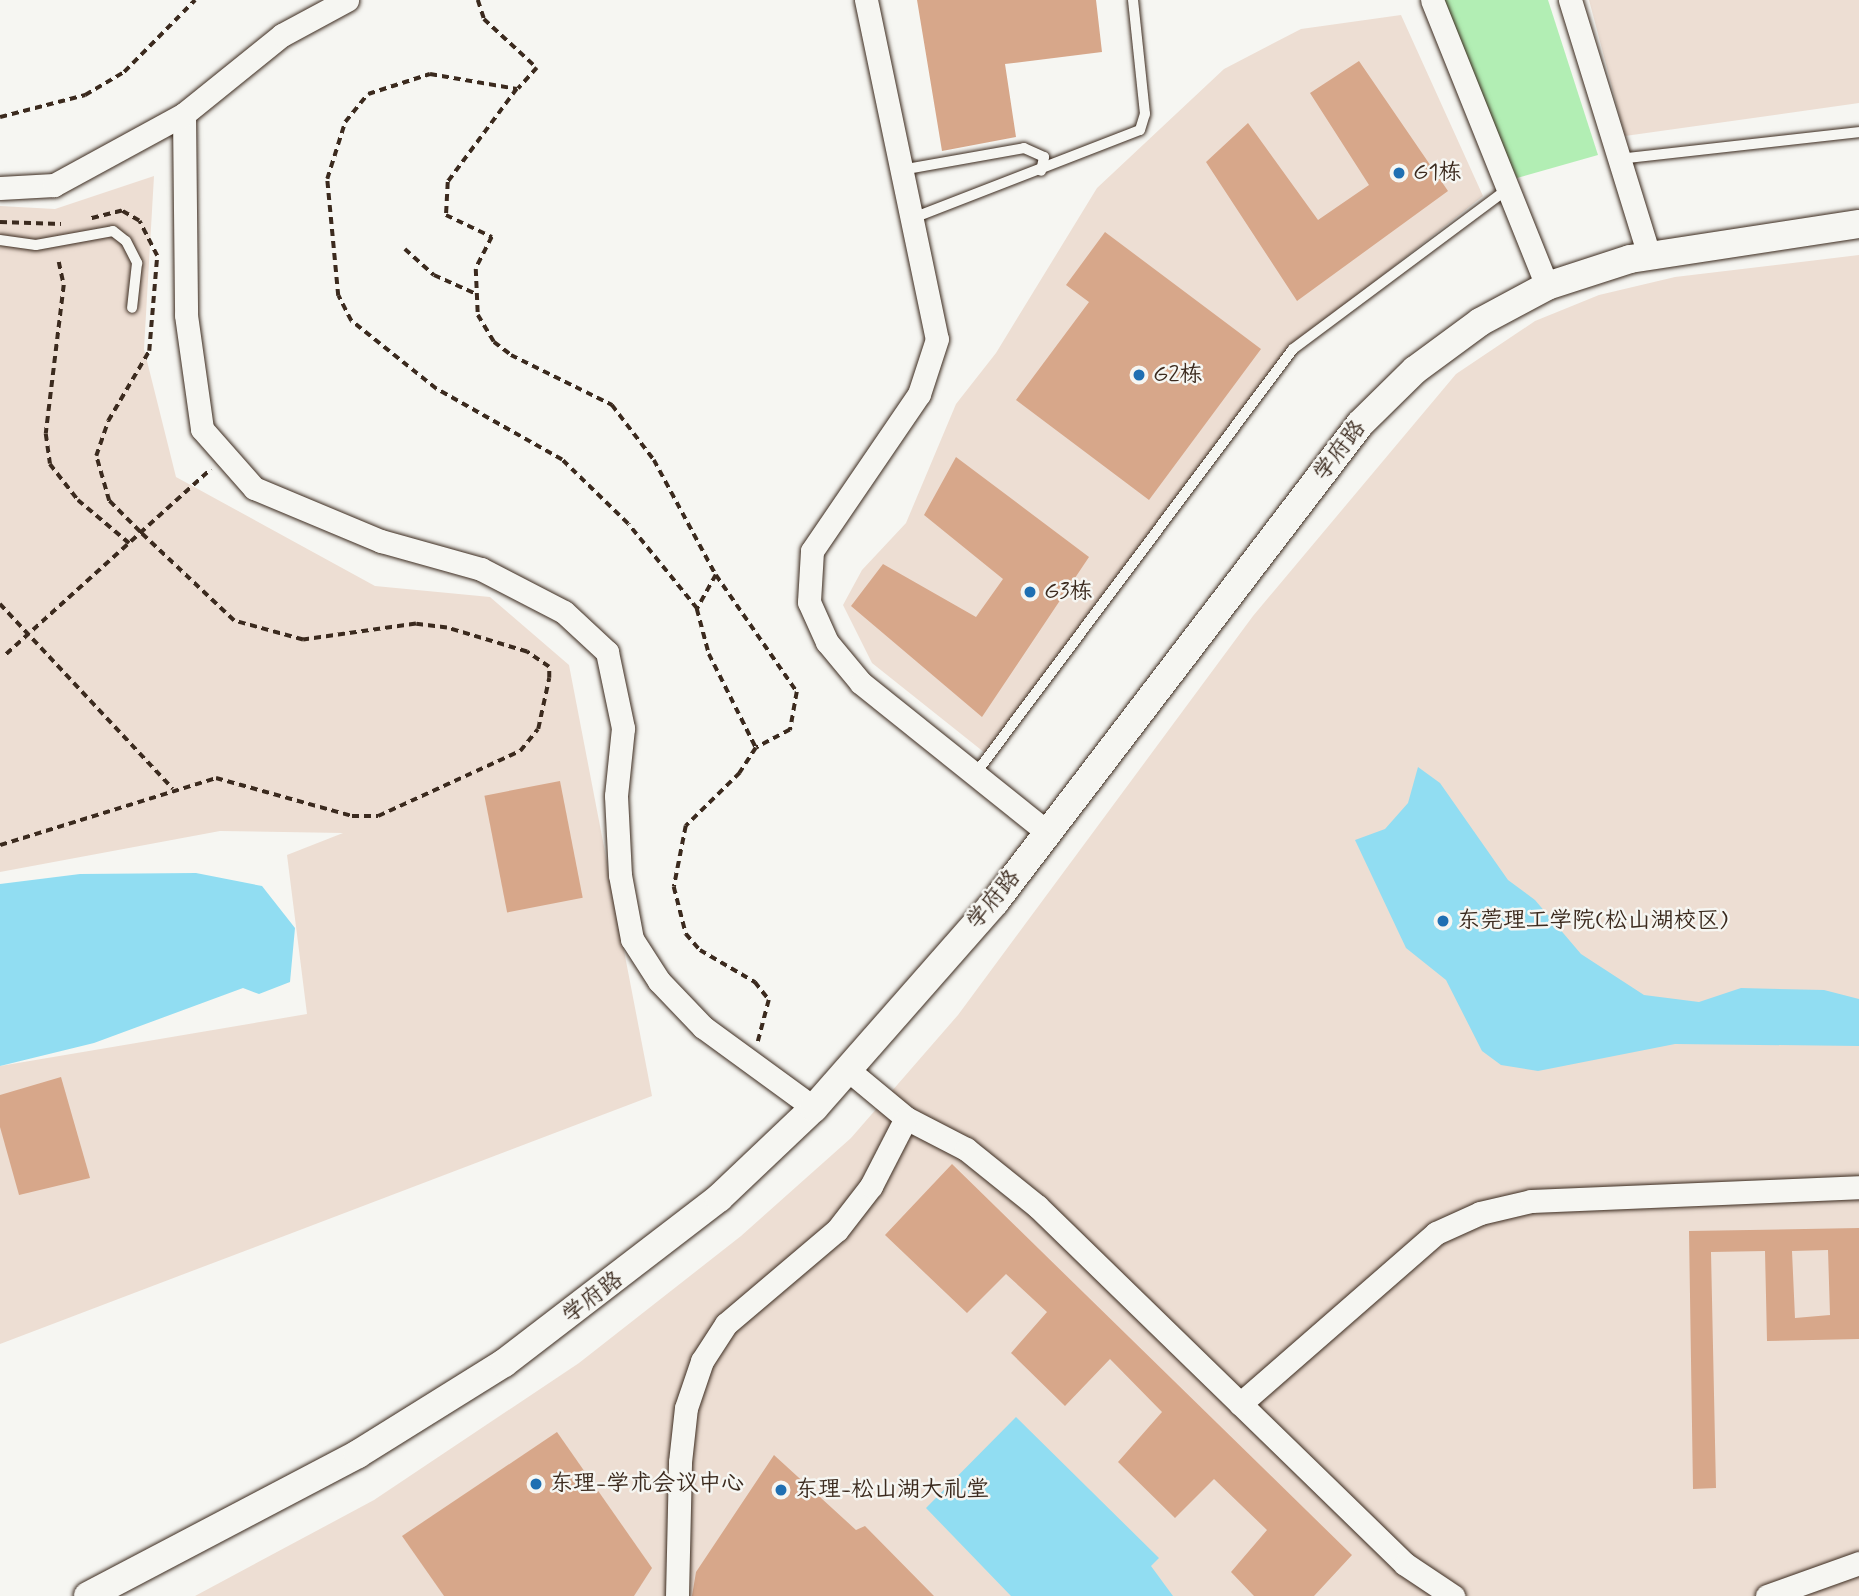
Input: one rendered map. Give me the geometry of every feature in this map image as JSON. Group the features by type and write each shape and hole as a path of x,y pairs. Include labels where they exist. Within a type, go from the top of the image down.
{"street":[{"path":"0,188 54,185 184,114 282,35 347,0"},
{"path":"866,0 937,339 932,362 914,402 812,551 809,602 840,661 1048,833"},
{"path":"1432,0 1548,286"},
{"path":"1570,0 1649,256"},
{"path":"184,114 186,315 202,429 254,488 381,541 481,569 564,612 607,652 623,728 616,796 620,875 632,939 659,981 703,1027 814,1108"},
{"name":"学府路","path":"88,1596 358,1454 504,1363 719,1198 814,1108 1048,833 1360,424 1415,370 1480,322 1548,286 1649,256 1859,224"},
{"path":"848,1069 906,1118 966,1149 1037,1206 1405,1564 1453,1596"},
{"path":"677,1596 680,1462 686,1408 702,1361 726,1324 837,1230 871,1186 906,1118"},
{"path":"1240,1404 1436,1233 1480,1213 1531,1201 1859,1187"},
{"path":"1767,1596 1859,1563"}],"lane":[{"path":"913,218 1041,171 1140,130 1145,114 1133,0"},
{"path":"1619,159 1859,132"},
{"path":"1039,151 1041,171"},
{"path":"901,170 1039,151 1077,156"},
{"path":"976,773 1293,349 1508,188"},
{"path":"0,240 36,246 113,231 126,241 137,263 132,308"}],"path":[{"path":"0,117 85,95 124,72 195,0"},
{"path":"478,0 484,19 537,68 517,89 448,181 446,215 492,237 476,269 474,293 494,342 586,390 625,419 654,460 716,575 797,692 790,730 756,748 740,773 686,826 674,887 686,934 700,950 755,982 769,1000 752,1061"},
{"path":"517,89 416,75 369,94 356,109 335,142 327,179 338,296 351,321 397,361 562,460 628,524 697,609 709,654 756,748"},
{"path":"405,249 434,275 474,293"},
{"path":"59,262 64,285 46,434 50,464 78,500 129,543"},
{"path":"6,654 225,456"},
{"path":"697,609 716,575"},
{"path":"0,604 174,790"},
{"path":"0,845 216,778 352,816 378,816 520,751 538,729 539,716"}],"shaded area":[{"path":"1589,0 1859,0 1859,103 1625,136"},
{"path":"1401,15 1483,196 1355,297 1255,393 985,753 872,663 843,605 862,570 906,523 956,404 996,353 1097,188 1224,69 1301,29"},
{"path":"154,176 144,349 176,477 375,586 490,597 569,665 652,1096 0,1344 0,1066 307,1014 287,855 343,833 220,831 0,872 0,206 55,209"},
{"name":"东莞理工学院(松山湖校区)","path":"1859,255 1859,1596 195,1596 374,1500 579,1363 741,1236 851,1138 958,1015 1253,616 1456,374 1535,321 1599,295 1675,277"}],"green space":[{"path":"1432,0 1548,0 1598,155 1517,178"}],"water":[{"path":"1418,767 1440,783 1508,880 1535,900 1581,954 1644,995 1699,1002 1741,988 1824,990 1859,999 1859,1046 1675,1044 1538,1071 1501,1065 1482,1051 1446,980 1406,948 1355,840 1385,829 1408,803"},
{"path":"196,873 262,886 295,928 290,982 259,994 243,988 94,1043 0,1066 0,884 80,874"},
{"path":"1016,1417 1159,1558 1151,1566 1173,1596 1011,1596 926,1508"}],"building":[{"path":"917,0 1096,0 1102,52 1005,64 1016,137 942,151"},
{"name":"G1栋","path":"1359,61 1448,191 1297,301 1206,162 1248,123 1318,220 1369,185 1310,93"},
{"name":"G2栋","path":"1105,232 1261,349 1149,500 1016,400 1089,302 1066,285"},
{"name":"G3栋","path":"956,457 1089,557 982,717 851,606 883,564 976,617 1003,579 924,515"},
{"path":"560,781 583,898 507,913 484,796"},
{"path":"61,1077 90,1178 19,1195 0,1127 0,1095"},
{"path":"952,1164 1352,1555 1314,1596 1254,1596 1231,1572 1267,1530 1214,1479 1175,1518 1118,1462 1162,1412 1110,1359 1065,1406 1011,1353 1047,1312 1006,1274 967,1313 885,1235"},
{"path":"1859,1228 1859,1339 1767,1341 1765,1251 1711,1252 1716,1488 1693,1489 1689,1231","holes":["1828,1250 1830,1315 1795,1318 1792,1251"]},
{"name":"东理-学术会议中心","path":"557,1432 652,1568 634,1596 444,1596 402,1536"},
{"name":"东理-松山湖大礼堂","path":"774,1455 856,1530 865,1526 934,1596 692,1596 696,1572"}],"place":[{"name":"G1栋","path":"1399,173"},
{"name":"G2栋","path":"1139,375"},
{"name":"G3栋","path":"1030,592"},
{"name":"东莞理工学院(松山湖校区)","path":"1443,921"},
{"name":"东理-学术会议中心","path":"536,1484"},
{"name":"东理-松山湖大礼堂","path":"781,1490"}]}
